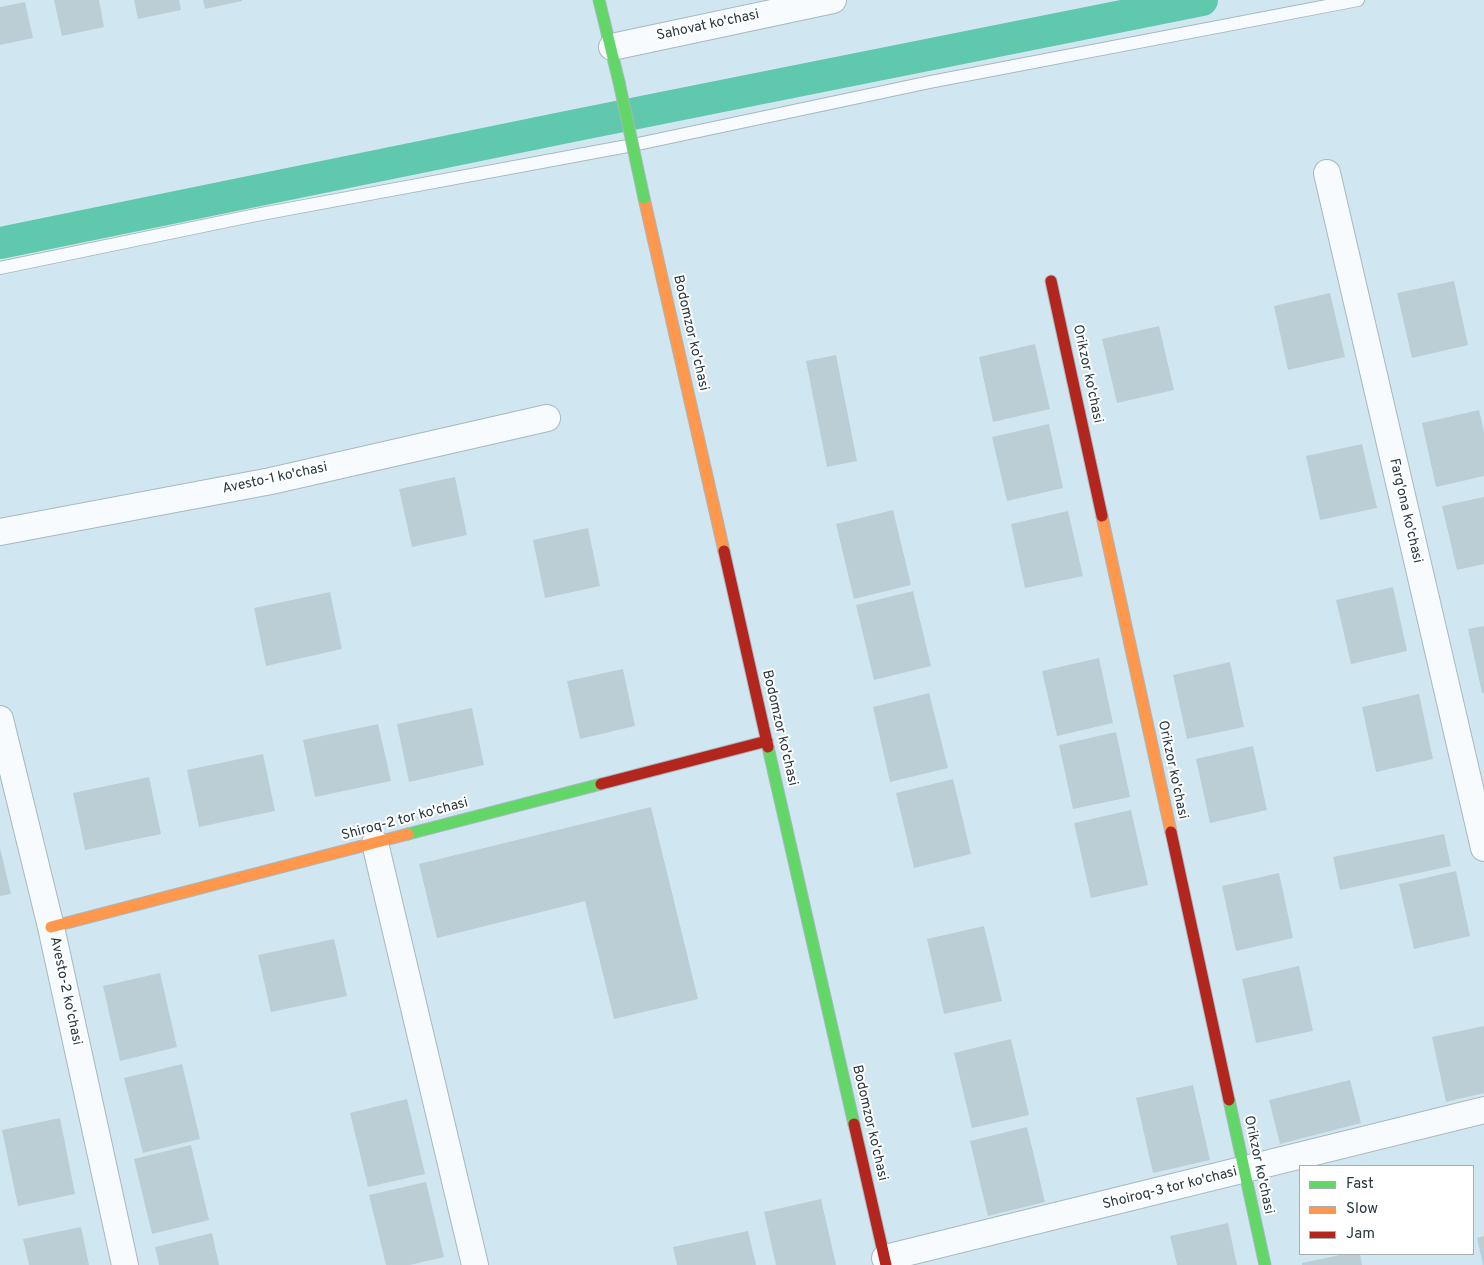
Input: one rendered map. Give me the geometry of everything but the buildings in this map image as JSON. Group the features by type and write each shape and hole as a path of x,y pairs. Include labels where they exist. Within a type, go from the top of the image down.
{"street":[{"path":"599,0 612,47"},
{"name":"Sahovat ko'chasi","path":"612,47 834,0"},
{"name":"Bodomzor ko'chasi","path":"612,47 644,198 886,1262"},
{"name":"Farg'ona ko'chasi","path":"1327,173 1484,848"},
{"name":"Orikzor ko'chasi","path":"1051,280 1265,1265"},
{"name":"Avesto-1 ko'chasi","path":"0,532 271,481 547,418"},
{"name":"Avesto-2 ko'chasi","path":"0,719 51,927 125,1265"},
{"name":"Shiroq-2 tor ko'chasi","path":"51,927 767,741"},
{"path":"375,843 474,1265"},
{"name":"Shoiroq-3 tor ko'chasi","path":"886,1262 1484,1110"}],"lane":[{"path":"0,268 256,215 633,145 930,82 1358,0"}],"waterway":[{"path":"0,243 1202,0"}],"traffic: fast":[{"path":"599,0 619,82"},
{"path":"619,82 644,198"},
{"path":"768,747 854,1124"},
{"path":"408,834 601,784"},
{"path":"1229,1100 1265,1265"}],"traffic: slow":[{"path":"644,198 724,551"},
{"path":"1102,516 1171,832"},
{"path":"51,927 408,834"}],"traffic: jam":[{"path":"1051,281 1102,516"},
{"path":"724,551 768,747"},
{"path":"601,784 767,741"},
{"path":"1171,832 1229,1100"},
{"path":"854,1124 886,1265"}]}
